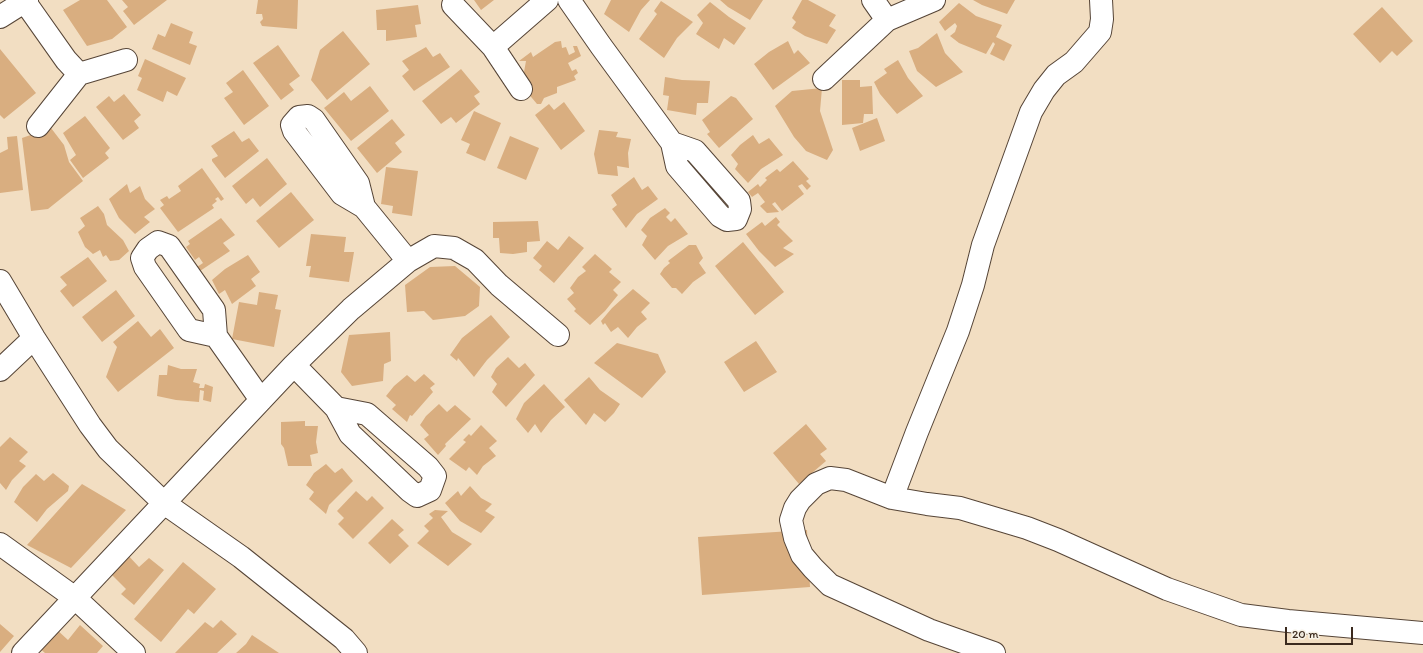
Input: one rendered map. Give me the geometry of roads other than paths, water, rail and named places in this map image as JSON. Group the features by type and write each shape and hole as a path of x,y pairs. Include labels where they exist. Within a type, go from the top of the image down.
{"street":[{"path":"493,47 540,8 547,0"},
{"path":"570,0 601,46 672,143"},
{"path":"874,0 887,20"},
{"path":"824,79 887,20 934,0"},
{"path":"892,498 958,331 973,285 983,245 1032,112 1044,90 1056,75 1074,62 1100,32 1102,19 1101,0"},
{"path":"0,17 26,1 66,60 79,74"},
{"path":"453,5 493,47 521,88"},
{"path":"38,126 79,74 126,60"},
{"path":"364,207 408,261"},
{"path":"23,653 294,365 351,309 408,261 434,246 454,248 475,260 499,285 558,335"},
{"path":"1,286 94,431 108,449 164,503 241,557 344,639 356,653"},
{"path":"216,336 261,400"},
{"path":"0,370 34,338"},
{"path":"294,365 336,408"},
{"path":"994,653 929,630 830,585 802,555 794,538 791,520 795,508 800,500 816,484 830,478 846,480 892,498 960,508 1027,528 1058,540 1167,589 1241,614 1288,621 1423,633"},
{"path":"0,544 75,598 134,653"}]}
